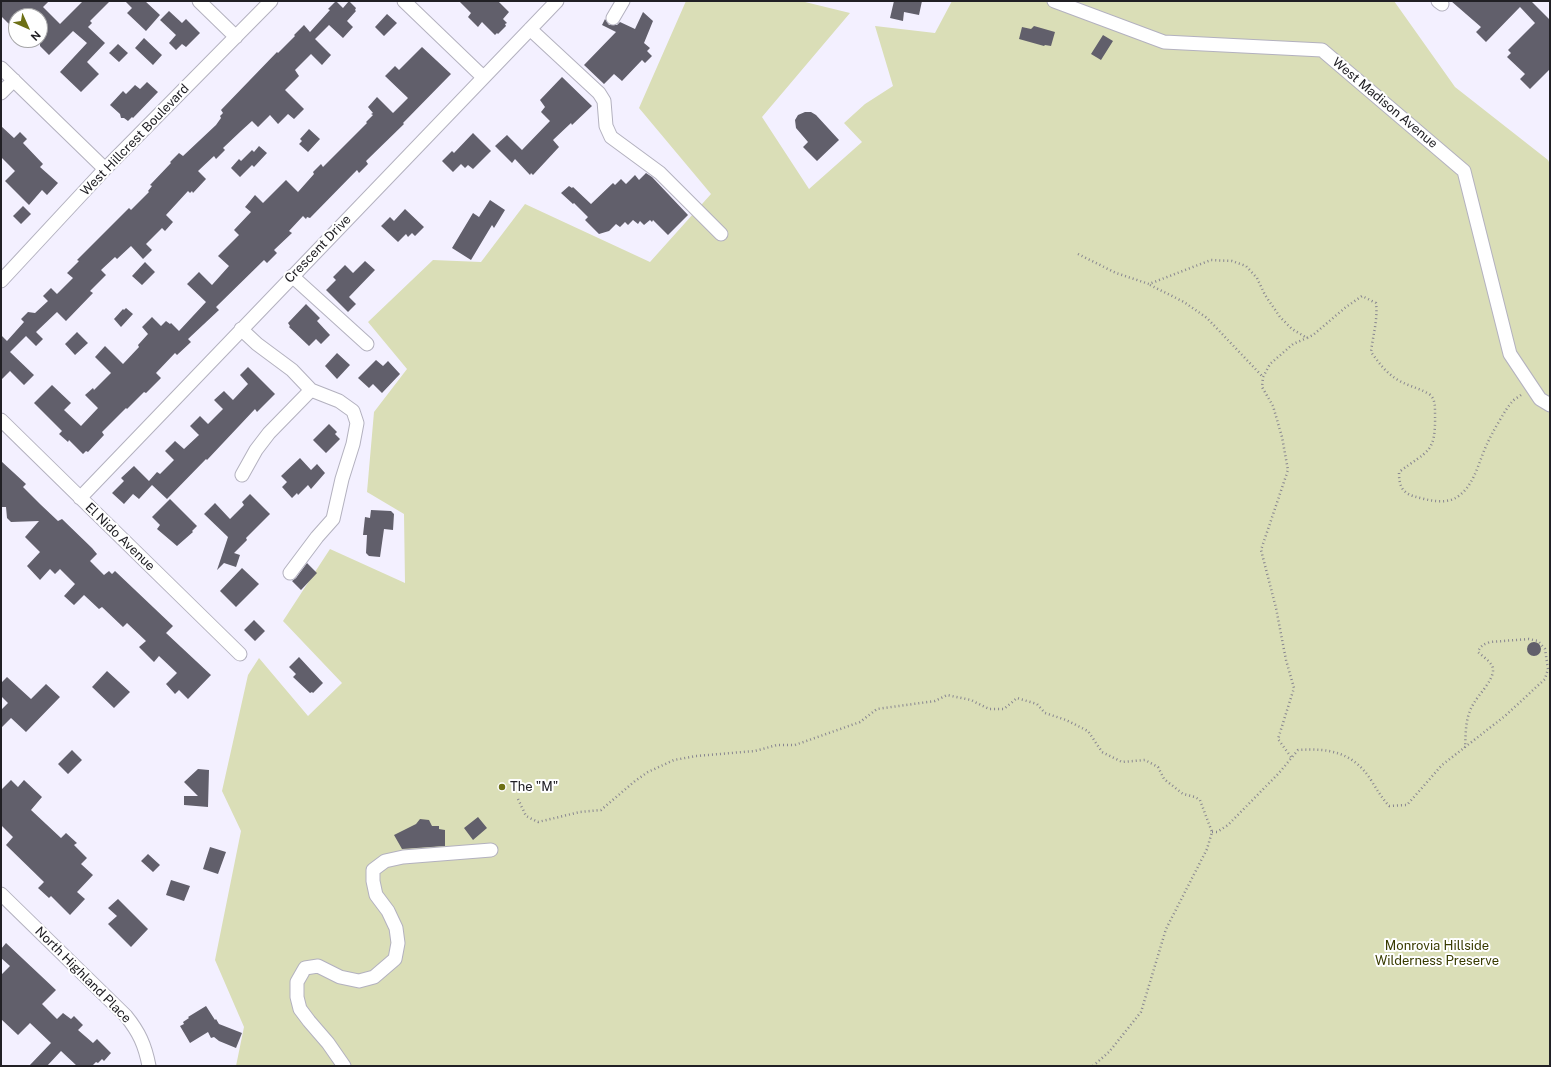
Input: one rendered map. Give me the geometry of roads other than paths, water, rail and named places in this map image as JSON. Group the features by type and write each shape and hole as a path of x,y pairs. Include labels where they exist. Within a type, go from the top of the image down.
{"street":[{"path":"199,1 236,37"},
{"name":"West Hillcrest Boulevard","path":"1,281 105,169 271,1"},
{"path":"404,1 483,78"},
{"name":"Crescent Drive","path":"80,498 557,1"},
{"path":"613,18 623,1"},
{"name":"West Madison Avenue","path":"1054,1 1164,42 1322,50 1464,171 1510,354 1540,399 1550,404"},
{"path":"530,28 599,93 604,101 606,126 611,137 660,173 721,234"},
{"path":"1,68 105,169"},
{"path":"1,93 14,80"},
{"path":"292,276 367,344"},
{"path":"241,330 292,370 310,390 338,401 353,411 357,424 333,519 317,537 290,573"},
{"path":"242,475 256,450 269,433 310,390"},
{"name":"El Nido Avenue","path":"1,420 240,654"},
{"path":"344,1066 300,1008 297,997 297,982 305,968 318,966 340,977 358,980 374,977 395,959 398,943 396,928 388,911 376,894 373,881 372,870 385,861 403,857 491,850"},
{"name":"North Highland Place","path":"1,894 126,1016 137,1030 147,1055 149,1066"}],"place":[{"name":"The \"M\"","path":"502,787"}],"park label":[{"name":"Monrovia Hillside Wilderness Preserve","path":"1437,954"}]}
